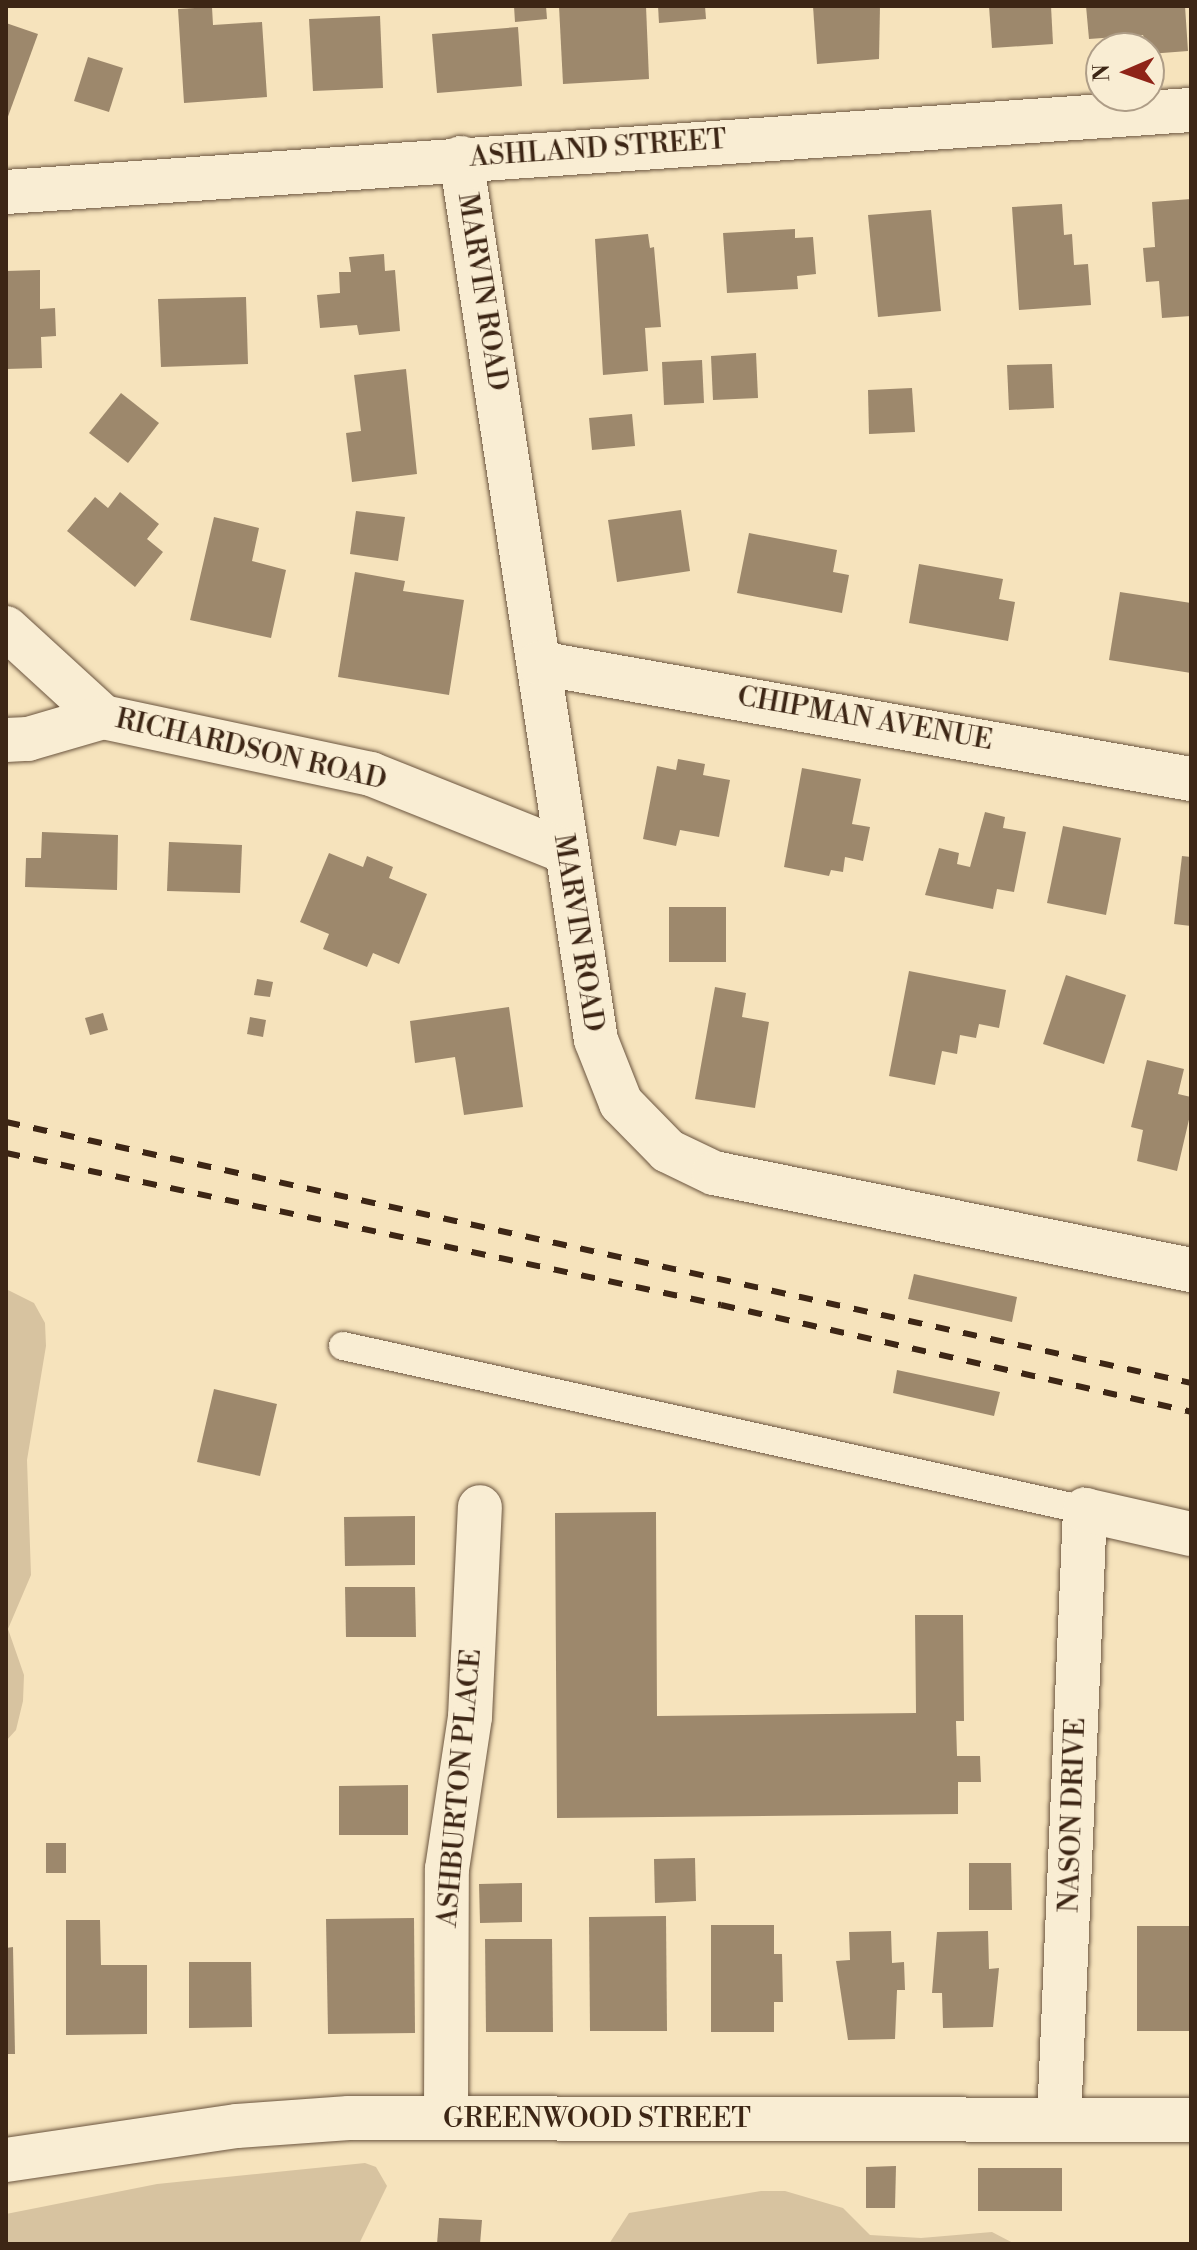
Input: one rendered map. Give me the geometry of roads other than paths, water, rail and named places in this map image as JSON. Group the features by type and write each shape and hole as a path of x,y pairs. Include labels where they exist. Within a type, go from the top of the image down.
{"street":[{"name":"ASHLAND STREET","path":"6,192 461,158 1191,110"},
{"name":"MARVIN ROAD","path":"461,158 539,663 564,851 605,1073 631,1117 668,1151 730,1177 1191,1270"},
{"name":"RICHARDSON ROAD","path":"6,628 103,717 371,774 564,851"},
{"name":"CHIPMAN AVENUE","path":"539,663 1191,779"},
{"path":"6,740 28,739 103,717"},
{"name":"ASHBURTON PLACE","path":"446,2117 447,1869 470,1717 480,1507"},
{"path":"1085,1510 1191,1534"},
{"name":"NASON DRIVE","path":"1059,2120 1085,1510"},
{"name":"GREENWOOD STREET","path":"6,2160 251,2125 446,2117 1191,2120"}],"lane":[{"path":"343,1346 1085,1510"}],"railway":[{"path":"6,1122 1191,1383"},
{"path":"6,1153 721,1305 1191,1412"}]}
